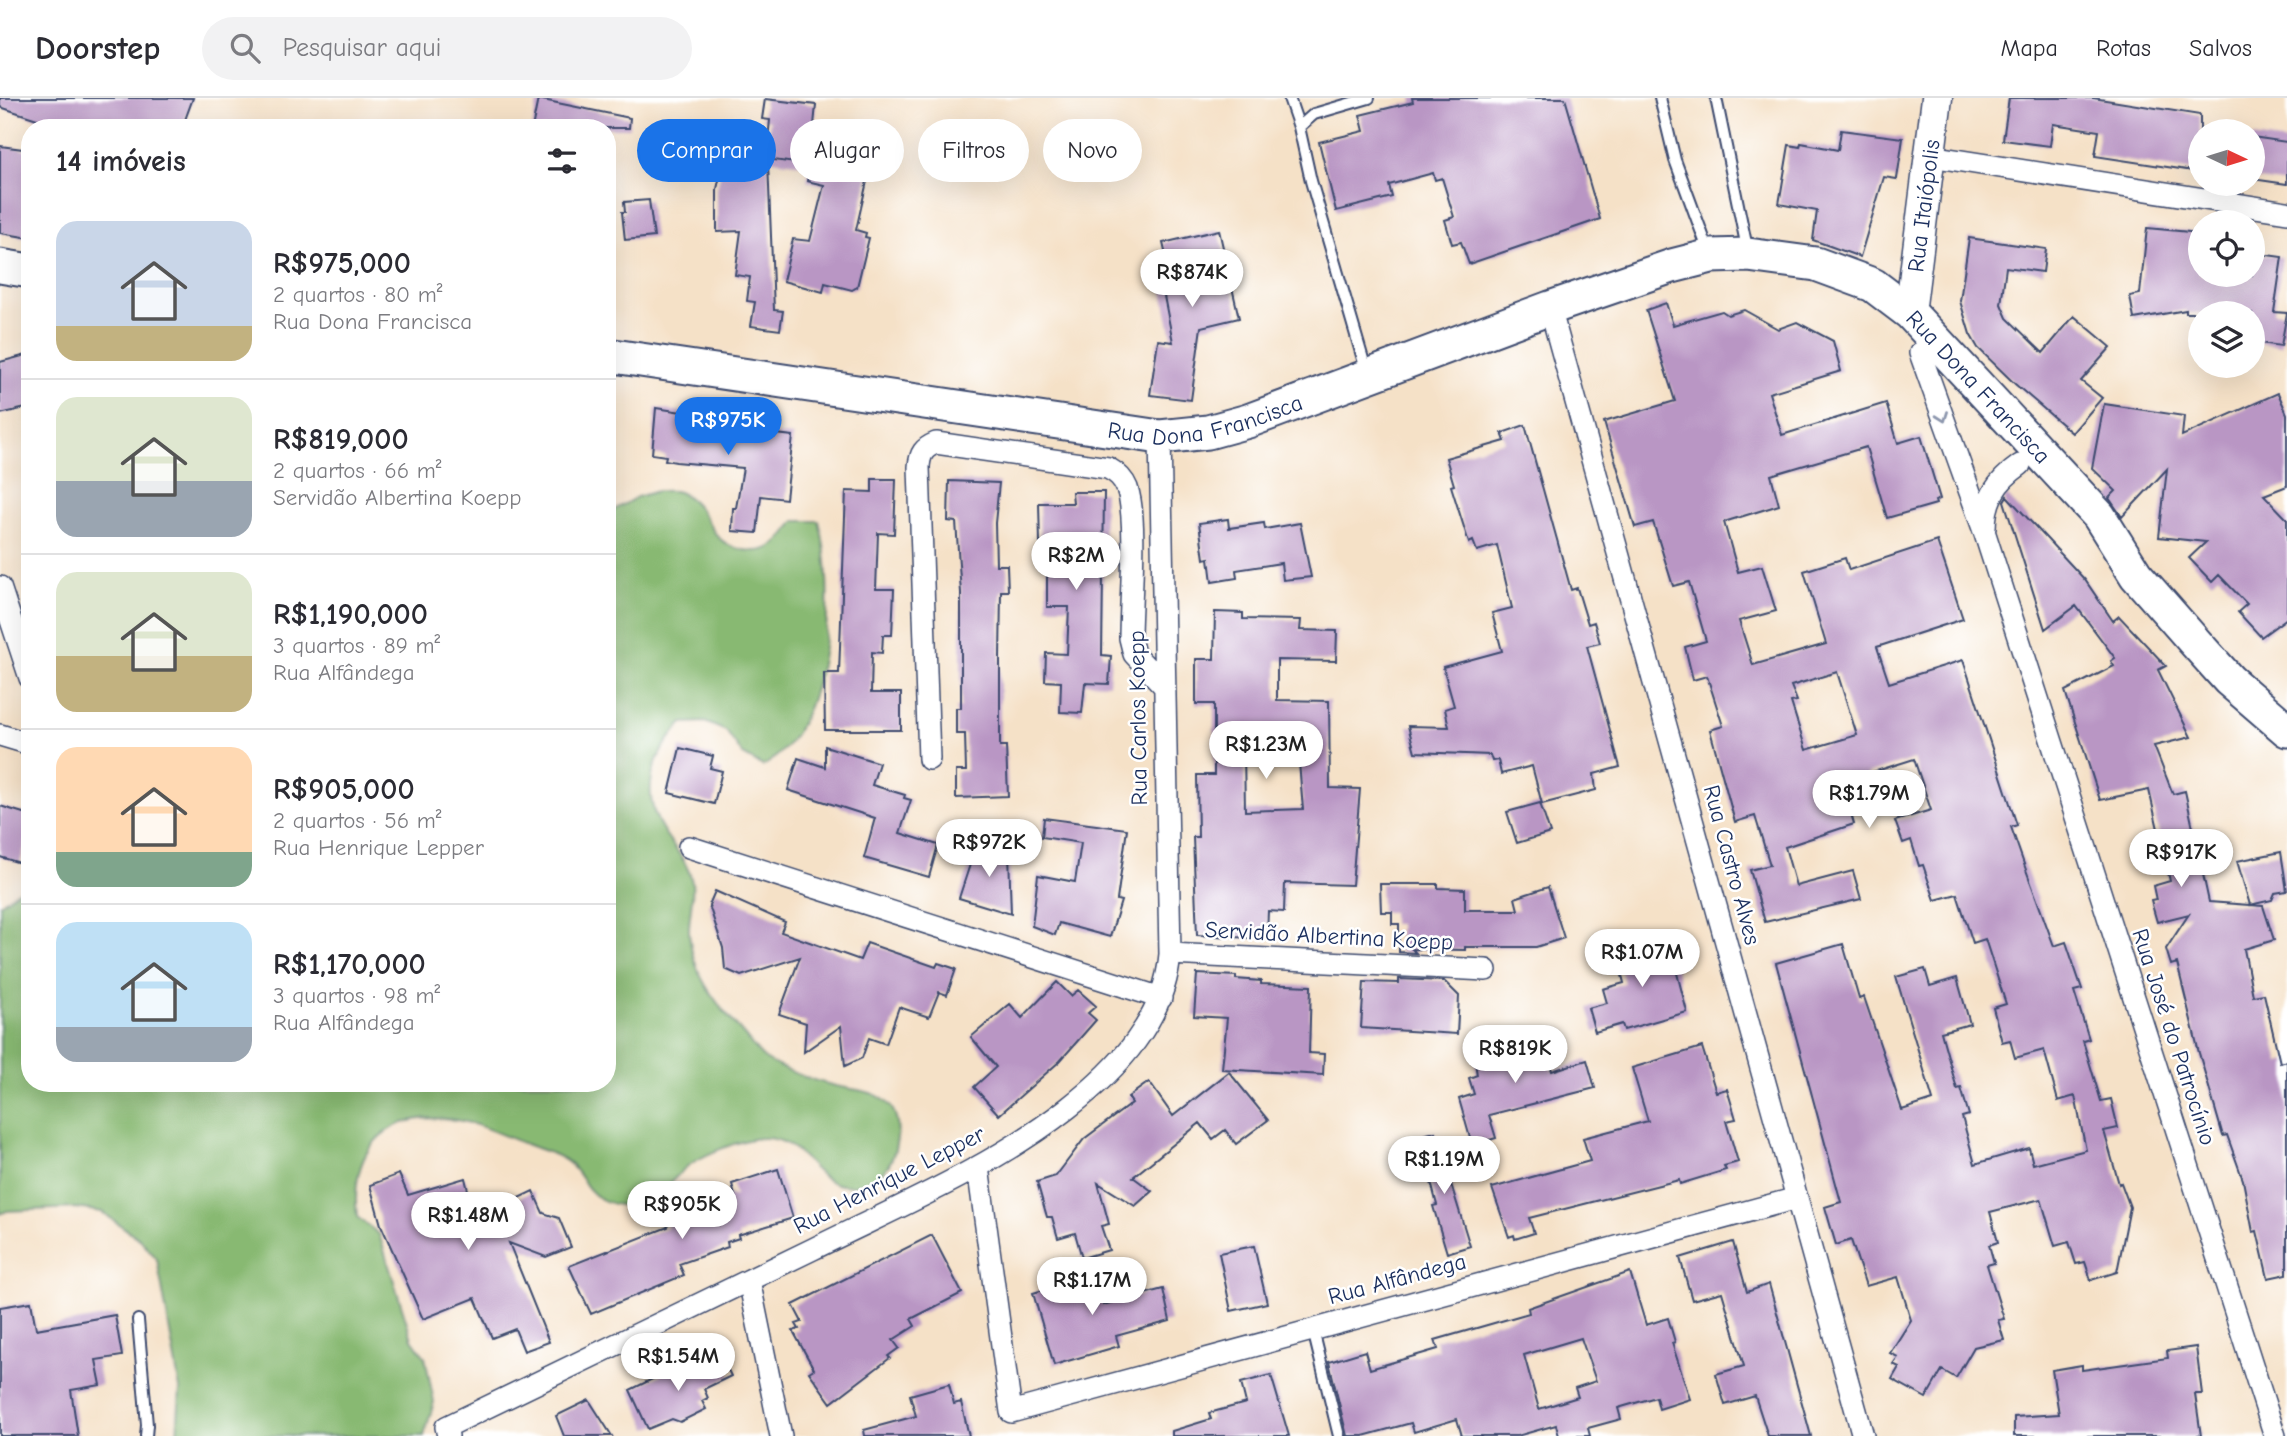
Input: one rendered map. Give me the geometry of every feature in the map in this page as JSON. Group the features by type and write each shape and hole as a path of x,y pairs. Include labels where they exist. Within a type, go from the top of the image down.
{"main road":[{"name":"Rua Itaiópolis","path":"1910,313 1937,98"},
{"name":"Rua Dona Francisca","path":"616,356 1160,437 1208,432 1248,421 1550,308 1672,266 1711,256 1764,256 1816,264 1873,285 1910,313 2029,458 2095,544 2136,575 2229,680 2287,730"},
{"name":"Rua Dona Francisca","path":"1764,256 1838,284 1863,300 2029,458"},
{"path":"0,267 21,270"},
{"path":"1910,313 1920,353"}],"street":[{"path":"1930,156 2287,212"},
{"name":"Rua Castro Alves","path":"1550,308 1863,1436"},
{"name":"Rua José do Patrocínio","path":"1920,353 1985,534 2275,1436"},
{"name":"Rua Carlos Koepp","path":"1160,437 1170,954 1161,998"},
{"path":"929,759 919,467 920,456 926,447 936,443 1108,468 1119,475 1127,487 1131,509 1130,638 1135,654 1164,687"},
{"name":"Rua José do Patrocínio","path":"1985,534 1985,513 1991,493 2003,476 2029,458"},
{"path":"0,587 21,651"},
{"path":"0,735 21,741"},
{"path":"689,847 1161,998"},
{"name":"Servidão Albertina Koepp","path":"1170,954 1486,971"},
{"name":"Rua Henrique Lepper","path":"447,1432 978,1167 1028,1137 1090,1088 1128,1052 1147,1026 1161,998"},
{"name":"Rua Alfândega","path":"978,1167 1011,1412 1797,1198"},
{"path":"749,1280 781,1436"}],"lane":[{"path":"1289,98 1367,375"},
{"path":"1299,127 1314,114 1369,98"},
{"path":"1660,98 1675,160 1711,256"},
{"path":"1716,98 1764,256"},
{"path":"138,1320 148,1425 146,1436"},
{"path":"1312,1330 1339,1436"}],"green space":[{"path":"657,491 677,491 698,507 725,543 737,549 767,549 778,542 795,521 819,521 825,549 827,618 815,689 803,721 785,747 763,766 743,755 726,731 705,722 683,723 657,761 652,774 652,803 656,817 690,875 691,946 694,960 707,987 765,1059 804,1077 870,1093 885,1101 895,1114 897,1122 897,1140 889,1165 881,1174 867,1182 841,1185 819,1173 790,1146 778,1140 754,1139 720,1149 697,1160 681,1172 648,1206 624,1205 606,1202 596,1196 564,1159 485,1128 448,1119 405,1122 388,1130 375,1141 365,1156 356,1194 357,1217 379,1234 412,1339 425,1357 434,1402 424,1436 177,1436 180,1389 157,1259 141,1240 102,1212 77,1208 7,1211 0,1214 0,904 21,889 21,1092 616,1092 616,509 637,497"}],"building":[{"path":"0,98 193,98 185,119 37,119 0,107"},
{"path":"1412,98 1565,98 1600,219 1469,264 1461,242 1452,244 1445,220 1454,217 1442,178 1435,180 1433,173 1389,185 1392,197 1336,211 1319,142 1364,131 1360,115 1413,102"},
{"path":"2009,98 2093,98 2200,115 2200,119 2188,119 2188,170 2095,156 2099,131 2053,124 2050,146 2003,140"},
{"path":"538,99 630,118 629,128 616,128 616,119 534,119"},
{"path":"765,99 816,105 815,119 790,119 790,162 776,160 776,119 762,119"},
{"path":"1841,130 1903,138 1897,179 1884,177 1860,257 1813,240 1817,211 1779,204 1789,145 1800,147 1801,143 1838,150"},
{"path":"2265,139 2287,142 2287,184 2265,181"},
{"path":"0,146 21,149 21,236 0,233"},
{"path":"719,182 769,182 774,310 783,311 780,330 751,326 755,302 747,301 750,277 735,275 741,231 717,232"},
{"path":"811,182 867,182 856,230 866,233 865,237 869,238 857,287 852,290 825,283 823,292 783,281 793,239 810,241 824,185"},
{"path":"649,200 654,237 625,240 622,212 625,212 624,202"},
{"path":"2147,228 2188,232 2188,287 2265,287 2265,255 2282,257 2274,312 2287,313 2281,346 2265,344 2265,301 2188,301 2188,313 2186,310 2134,319 2130,296 2140,294"},
{"path":"1219,230 1239,318 1201,327 1191,400 1150,395 1158,340 1173,342 1163,291 1174,289 1163,243"},
{"path":"1969,238 2046,249 2043,272 2006,267 2001,304 2007,318 2043,353 2074,316 2111,347 2081,381 2102,398 2072,433 2015,384 1978,348 1970,334 1960,301"},
{"path":"1666,303 1673,325 1722,311 1728,315 1744,310 1778,329 1797,322 1833,341 1841,371 1769,393 1782,435 1886,403 1898,443 1921,436 1940,499 1935,501 1936,504 1887,518 1866,447 1771,475 1779,505 1724,522 1738,572 1762,566 1776,611 1739,621 1753,665 1826,644 1804,571 1845,558 1849,570 1937,541 1963,619 1877,647 1889,683 1963,660 2017,825 2011,827 2025,867 2054,946 2066,942 2082,989 2074,991 2089,1039 2083,1041 2101,1101 2111,1099 2118,1128 2104,1131 2119,1184 2121,1183 2130,1207 2117,1272 2091,1280 2085,1262 2076,1264 2069,1242 2055,1246 2041,1199 1990,1212 1998,1242 1989,1245 1994,1263 1987,1265 2004,1319 1998,1320 2004,1340 1974,1347 1956,1378 1942,1370 1926,1398 1892,1379 1899,1367 1893,1364 1898,1357 1890,1353 1911,1320 1898,1277 1866,1286 1851,1240 1836,1245 1825,1207 1841,1202 1776,963 1843,944 1859,999 1864,997 1902,1110 1933,1100 1896,977 1925,969 1930,986 1957,978 1970,1024 1941,1032 1957,1089 1961,1088 1969,1115 1962,1117 1975,1164 2029,1148 2033,1164 2086,1150 2075,1096 2058,1101 2044,1050 2015,1058 2010,1040 2002,1042 1993,1008 2006,1004 1985,939 1973,943 1957,894 1935,900 1923,865 1919,866 1911,840 1903,843 1895,821 1931,810 1914,759 1867,774 1870,782 1844,790 1854,824 1785,847 1796,886 1853,871 1861,899 1765,922 1750,870 1770,865 1755,816 1735,822 1710,730 1723,726 1707,676 1693,680 1685,647 1706,641 1689,582 1673,586 1653,522 1635,527 1604,422 1675,401 1646,310","holes":["1837,672 1857,735 1806,750 1791,702 1797,701 1791,686"]},
{"path":"21,356 21,409 0,414 0,362"},
{"path":"2278,393 2287,414 2287,486 2264,495 2287,519 2287,618 2261,637 2238,612 2247,604 2219,575 2212,582 2189,558 2206,542 2159,537 2167,469 2122,517 2109,498 2116,491 2092,468 2104,404 2184,416 2182,436"},
{"path":"656,408 734,420 733,429 793,436 786,499 761,496 757,533 732,531 733,508 736,508 743,468 676,462 665,460 666,456 652,454"},
{"path":"1525,425 1571,590 1577,588 1588,624 1594,622 1600,643 1587,646 1620,767 1594,774 1596,790 1542,804 1532,766 1501,774 1498,760 1492,761 1490,755 1415,752 1408,726 1449,727 1445,709 1454,706 1443,667 1502,651 1492,613 1512,608 1497,545 1477,551 1473,541 1469,543 1451,486 1454,485 1446,458 1505,441 1502,433"},
{"path":"872,479 896,479 894,534 878,533 876,589 894,589 892,635 883,635 882,653 872,652 871,693 901,693 901,730 825,730 824,673 839,673 846,491 872,492"},
{"path":"949,481 999,483 995,523 996,565 1007,565 1008,591 1001,591 1000,746 1006,746 1008,796 956,798 956,771 966,771 965,734 956,734 956,708 961,708 961,593 956,522 948,521"},
{"path":"1072,492 1104,492 1102,655 1111,656 1109,684 1085,683 1082,713 1060,712 1061,682 1045,681 1046,653 1067,654 1069,607 1047,607 1047,543 1040,543 1039,503 1073,503"},
{"path":"2007,496 2085,580 2113,621 2119,616 2166,666 2158,670 2191,737 2154,746 2173,794 2185,791 2209,902 2263,906 2274,940 2244,949 2253,996 2264,994 2280,1063 2287,1061 2287,1274 2268,1278 2257,1231 2253,1232 2243,1180 2227,1135 2223,1136 2199,1053 2177,963 2171,965 2166,949 2189,914 2157,922 2151,901 2156,900 2153,886 2170,881 2149,790 2100,800 2065,691 2114,666 2111,661 2115,658 2076,606 2045,629 2004,501"},
{"path":"1228,519 1229,528 1264,523 1265,529 1300,523 1311,577 1283,580 1281,563 1236,570 1237,578 1212,582 1209,558 1204,559 1199,523"},
{"path":"1215,612 1243,613 1243,619 1301,620 1300,630 1337,631 1336,661 1277,660 1277,700 1329,701 1330,788 1360,789 1352,885 1285,883 1284,912 1268,911 1267,934 1251,935 1251,938 1197,935 1193,837 1198,837 1197,775 1214,775 1214,704 1196,704 1196,659 1214,659","holes":["1244,751 1298,751 1303,809 1245,811"]},
{"path":"825,746 879,763 872,785 905,795 904,798 911,800 900,833 938,845 929,877 864,858 875,818 788,790 798,758 825,767"},
{"path":"680,748 713,756 710,768 722,771 714,804 669,793"},
{"path":"1540,803 1550,833 1517,843 1507,812"},
{"path":"0,806 21,812 21,860 20,863 0,857"},
{"path":"1044,818 1127,829 1117,900 1121,901 1110,937 1059,923 1055,935 1032,926 1038,875 1075,882 1081,843 1042,837"},
{"path":"977,843 1009,853 1011,914 959,898"},
{"path":"2281,852 2287,891 2275,893 2272,900 2250,905 2237,861"},
{"path":"1380,884 1438,884 1438,888 1465,889 1465,910 1518,910 1515,898 1548,887 1564,938 1536,947 1465,947 1465,950 1412,949 1416,953 1399,952 1399,924 1392,924 1392,912 1381,912"},
{"path":"715,891 785,922 781,932 860,960 867,943 936,967 938,963 956,969 947,995 939,992 929,1017 899,1007 886,1044 869,1038 862,1058 845,1066 841,1026 804,1052 806,1023 779,1014 800,957 741,976 725,969 723,948 709,905"},
{"path":"1668,938 1687,1012 1624,1030 1622,1024 1595,1032 1588,1008 1607,1003 1603,989 1624,983 1616,952"},
{"path":"1197,974 1236,976 1236,979 1261,981 1261,984 1311,986 1309,1053 1324,1054 1323,1075 1222,1069 1227,1018 1194,1016"},
{"path":"1399,979 1444,981 1459,996 1457,1034 1361,1028 1364,982 1399,983"},
{"path":"1057,982 1071,996 1078,990 1096,1006 1088,1013 1096,1020 1060,1061 999,1115 974,1087 996,1067 971,1037 1010,1004 1022,1018"},
{"path":"1497,1038 1500,1061 1544,1047 1552,1071 1587,1060 1595,1088 1489,1115 1496,1138 1472,1145 1459,1099 1474,1094 1469,1078 1477,1075 1472,1042"},
{"path":"1702,1047 1716,1092 1727,1089 1736,1119 1726,1121 1738,1162 1724,1166 1726,1170 1680,1184 1679,1180 1529,1218 1534,1233 1515,1239 1514,1235 1509,1237 1492,1188 1590,1161 1583,1138 1648,1121 1632,1068"},
{"path":"1229,1072 1268,1120 1236,1144 1225,1130 1213,1139 1200,1123 1133,1177 1152,1191 1135,1206 1098,1183 1109,1224 1101,1226 1109,1250 1082,1258 1075,1233 1058,1238 1052,1217 1047,1217 1037,1182 1056,1176 1084,1139 1132,1103 1128,1097 1149,1082 1173,1116"},
{"path":"1435,1132 1470,1246 1447,1253 1433,1206 1437,1205 1419,1136"},
{"path":"778,1169 793,1218 738,1235 739,1238 727,1242 728,1247 679,1264 684,1275 591,1314 569,1266 668,1227 666,1221 686,1213 678,1193 735,1196 732,1184"},
{"path":"399,1174 408,1195 465,1178 475,1219 533,1191 543,1213 559,1218 571,1247 546,1257 509,1243 549,1342 524,1351 515,1329 492,1338 475,1298 423,1319 381,1225 370,1185"},
{"path":"932,1235 962,1293 911,1319 915,1326 893,1340 899,1348 888,1356 890,1358 831,1403 809,1372 814,1369 793,1331 799,1329 796,1324 802,1322 793,1305"},
{"path":"1733,1242 1747,1292 1769,1284 1811,1436 1768,1436 1755,1396 1725,1405 1716,1374 1744,1366 1722,1292 1692,1300 1680,1258"},
{"path":"1254,1246 1267,1303 1231,1311 1219,1253"},
{"path":"1092,1269 1103,1305 1163,1289 1170,1321 1116,1336 1119,1346 1054,1365 1033,1293 1065,1284 1062,1278"},
{"path":"1630,1272 1646,1325 1668,1318 1675,1342 1672,1343 1690,1399 1659,1409 1656,1397 1618,1408 1621,1419 1588,1428 1590,1436 1559,1436 1556,1425 1517,1436 1462,1436 1457,1419 1414,1432 1411,1423 1363,1436 1347,1436 1329,1362 1365,1351 1370,1369 1438,1349 1435,1340 1529,1313 1528,1308","holes":["1581,1338 1596,1381 1575,1388 1578,1397 1539,1409 1524,1355"]},
{"path":"31,1302 36,1329 115,1315 122,1356 96,1360 101,1385 71,1390 78,1436 0,1436 0,1307"},
{"path":"2196,1347 2202,1394 2195,1394 2201,1436 2014,1436 2014,1417 2059,1414 2052,1370 2082,1365 2082,1370 2168,1358 2167,1351"},
{"path":"712,1359 725,1364 731,1376 704,1389 708,1398 702,1401 706,1409 680,1422 672,1419 648,1429 630,1390 683,1364 687,1371"},
{"path":"1271,1375 1289,1436 1172,1436 1172,1431 1211,1419 1209,1413 1246,1403 1241,1383"},
{"path":"949,1384 954,1404 961,1402 969,1436 865,1436 864,1430 916,1416 910,1395"},
{"path":"589,1400 612,1436 564,1436 556,1416"}]}
